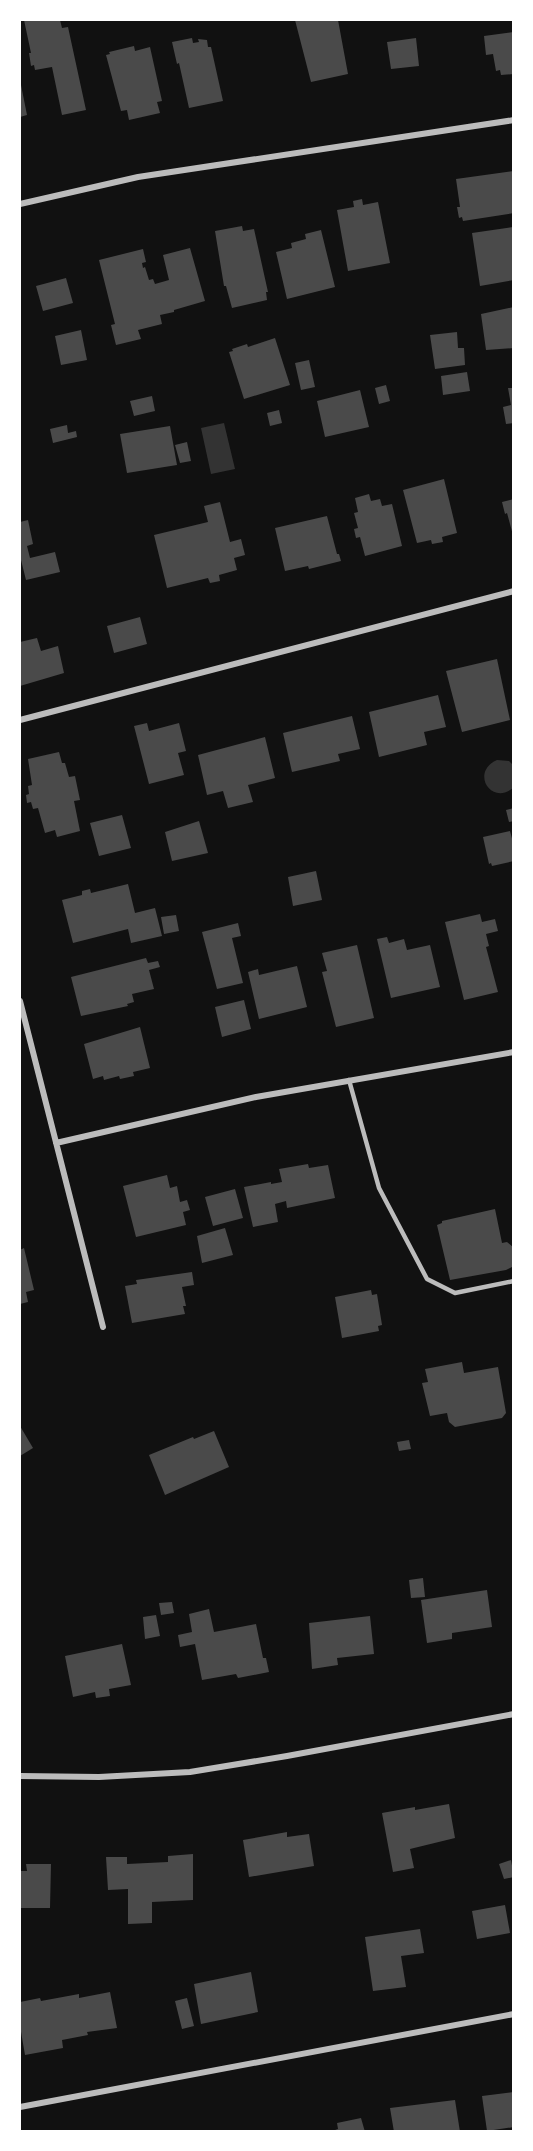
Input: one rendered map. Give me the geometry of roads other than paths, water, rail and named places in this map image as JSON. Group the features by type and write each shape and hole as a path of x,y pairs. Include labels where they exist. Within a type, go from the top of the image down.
{"street":[{"path":"20,204 138,177 513,120"},
{"path":"20,720 513,591"},
{"path":"20,1001 103,1327"},
{"path":"56,1143 256,1097 513,1052"},
{"path":"20,1776 99,1778 190,1772 513,1714"},
{"path":"20,2107 513,2014"}],"lane":[{"path":"349,1080 379,1188 427,1279 455,1293 513,1281"}]}
